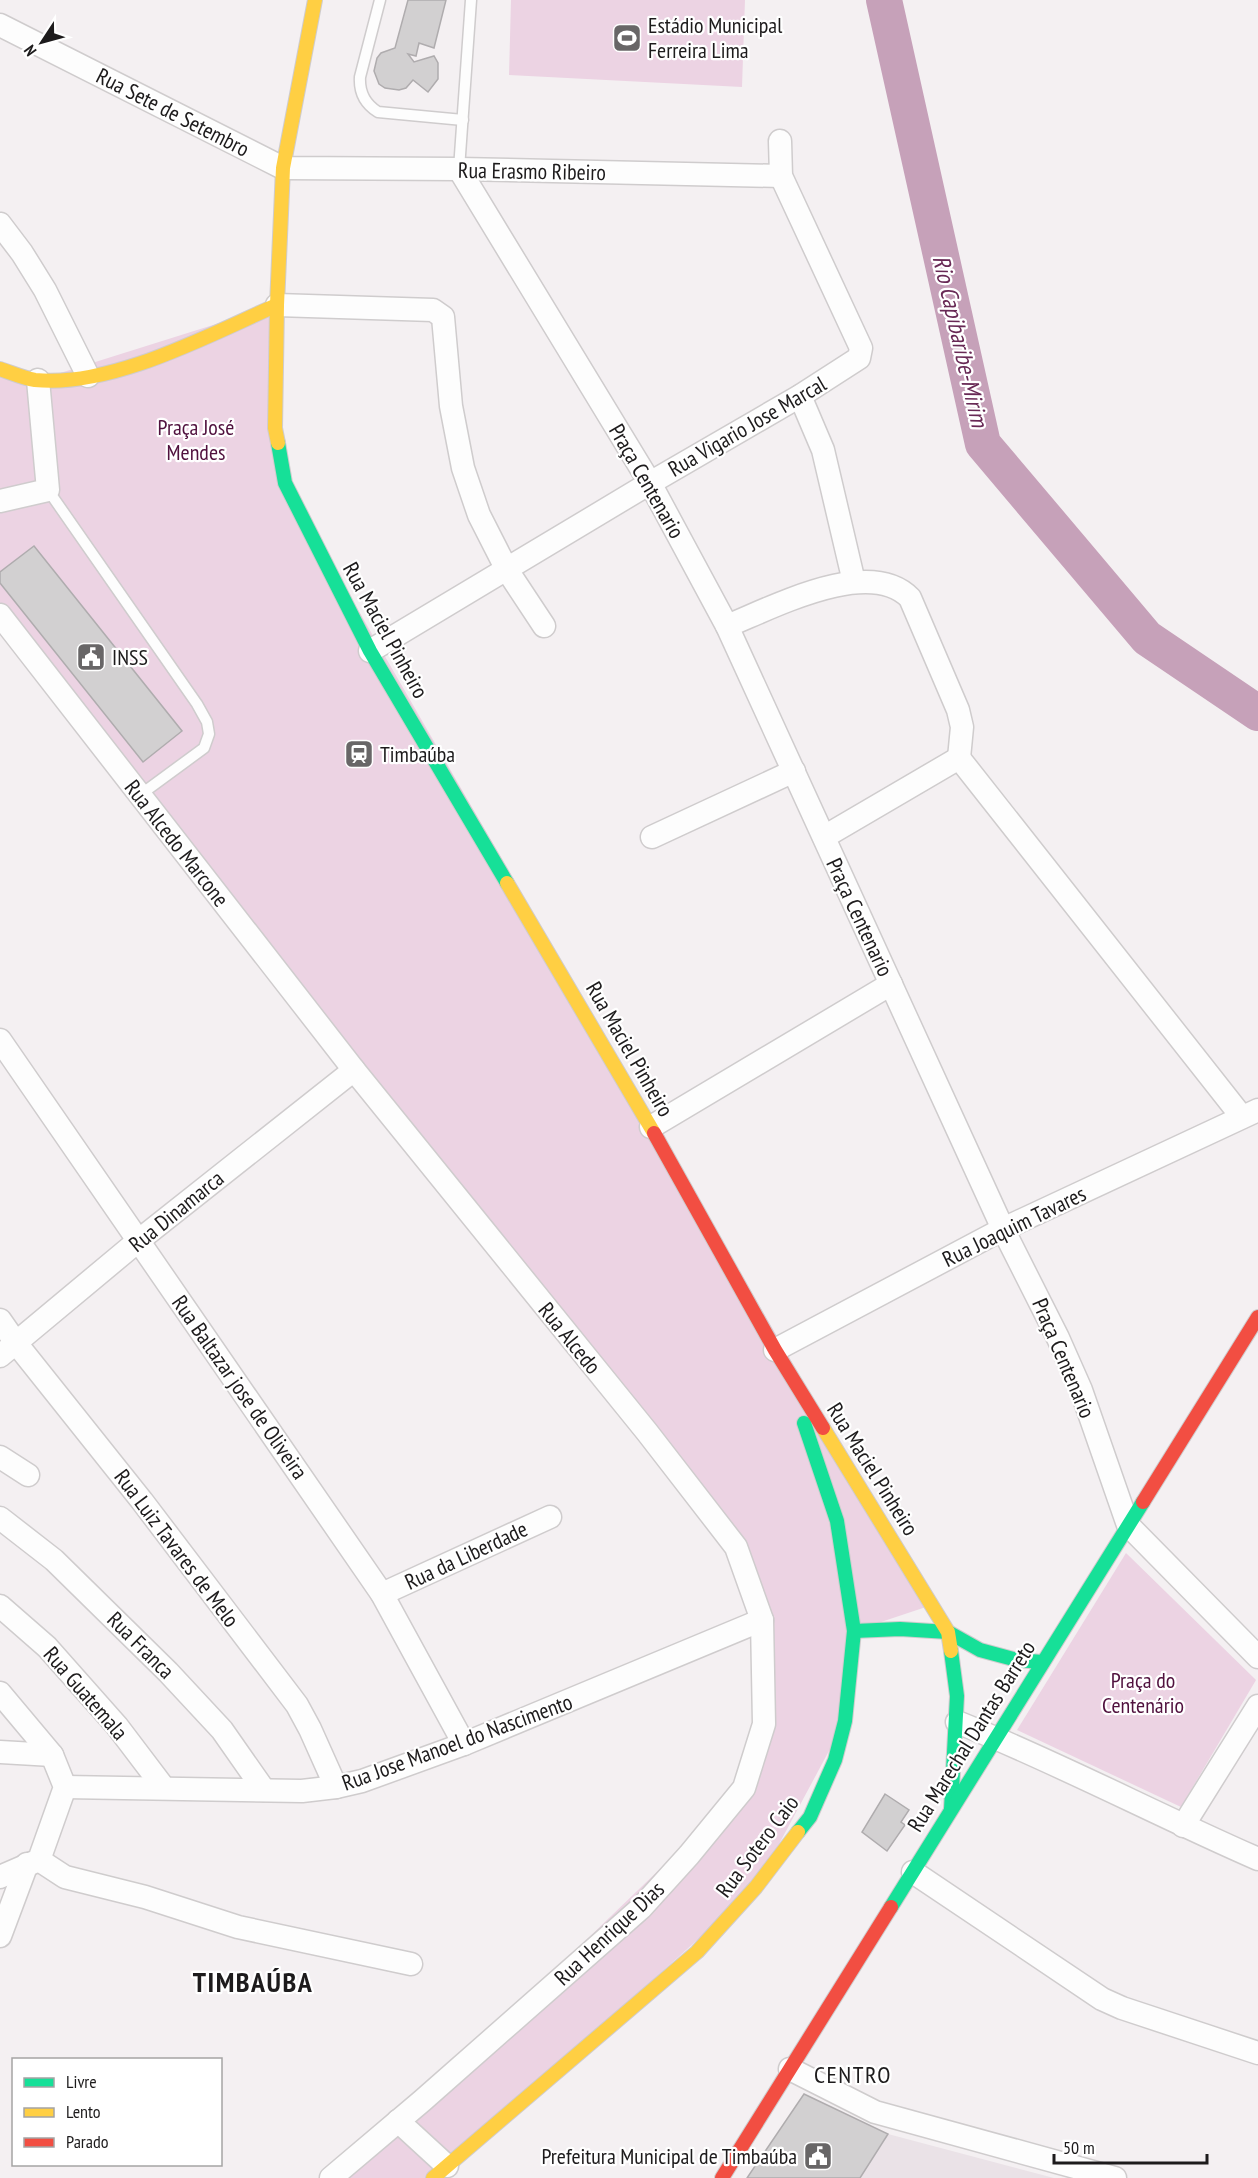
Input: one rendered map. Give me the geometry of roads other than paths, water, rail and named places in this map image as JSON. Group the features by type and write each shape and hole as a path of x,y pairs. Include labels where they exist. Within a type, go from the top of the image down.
{"street":[{"name":"Rua Maciel Pinheiro","path":"315,0 283,168 275,428 285,483 370,651 651,1127 775,1350 948,1632 957,1696 951,1809"},
{"name":"Rua Sete de Setembro","path":"0,25 283,168"},
{"name":"Rua Vigario Jose Marcal","path":"370,651 855,363 859,358 861,348 781,176 780,141"},
{"name":"Rua Erasmo Ribeiro","path":"283,168 459,169 781,176"},
{"name":"Praça Centenario","path":"459,169 650,483 727,626 1003,1229 1058,1338 1081,1390 1128,1525 1258,1657"},
{"path":"0,224 45,290 88,376"},
{"path":"0,369 38,380 88,376 143,362 277,305 433,310 442,317 451,406 464,468 478,514 507,570 544,626"},
{"path":"0,501 48,490 38,380"},
{"path":"800,396 823,450 854,582"},
{"path":"727,626 820,589 854,582 895,586 910,598 958,710 962,727 959,758 1250,1114"},
{"name":"Rua Alcedo Marcone","path":"0,615 354,1070"},
{"path":"824,837 959,758"},
{"path":"652,837 794,771"},
{"path":"651,1127 891,984"},
{"name":"Rua Baltazar jose de Oliveira","path":"0,1040 382,1594 464,1744"},
{"name":"Rua Dinamarca","path":"8,1349 138,1240 354,1070"},
{"name":"Rua Alcedo","path":"354,1070 647,1432 736,1547 762,1620"},
{"name":"Rua Joaquim Tavares","path":"775,1350 1003,1229 1250,1114"},
{"name":"Rua Marechal Dantas Barreto","path":"722,2178 1258,1317"},
{"name":"Rua Luiz Tavares de Melo","path":"0,1320 8,1349 142,1501 297,1705 336,1787"},
{"name":"Rua Sotero Caio","path":"440,2172 698,1952 756,1887 810,1817 836,1760 845,1721 854,1631 837,1521 810,1438 775,1350"},
{"path":"0,1457 28,1475"},
{"name":"Rua da Liberdade","path":"382,1594 550,1517"},
{"name":"Rua Franca","path":"0,1518 54,1560 168,1672 222,1730 264,1790"},
{"name":"Rua Guatemala","path":"0,1606 47,1647 117,1725 164,1788"},
{"name":"Rua Jose Manoel do Nascimento","path":"65,1787 302,1791 362,1781 464,1744 762,1620"},
{"name":"Rua Henrique Dias","path":"331,2178 641,1908 689,1855 744,1788 764,1724 762,1620"},
{"path":"854,1631 900,1629 948,1632 980,1650 1017,1660 1042,1662"},
{"path":"0,1693 52,1755 65,1787 0,1936"},
{"path":"1183,1826 1258,1706"},
{"path":"957,1722 996,1737 1258,1859"},
{"path":"0,1752 52,1755"},
{"path":"0,1877 33,1862 65,1877 145,1898 238,1928 411,1964"},
{"path":"913,1872 1080,1985 1122,2008 1258,2053"},
{"path":"790,2069 875,2112 1115,2178"},
{"path":"398,2121 440,2172"}],"lane":[{"path":"380,0 360,77 359,87 364,99 378,112 463,120"},
{"path":"459,169 471,0"},
{"path":"48,490 197,704 207,722 209,734 204,748 140,795"}],"waterway":[{"name":"Rio Capibaribe-Mirim","path":"884,0 983,444 1147,638 1258,713"}],"place":[{"name":"Estádio Municipal Ferreira Lima","path":"627,38"},
{"name":"INSS","path":"91,657"},
{"name":"Timbaúba","path":"359,754"},
{"name":"Prefeitura Municipal de Timbaúba","path":"818,2156"}],"district":[{"name":"TIMBAÚBA","path":"253,1982"},
{"name":"CENTRO","path":"853,2075"}],"park label":[{"name":"Praça José Mendes","path":"196,440"},
{"name":"Praça do Centenário","path":"1143,1692"}]}
